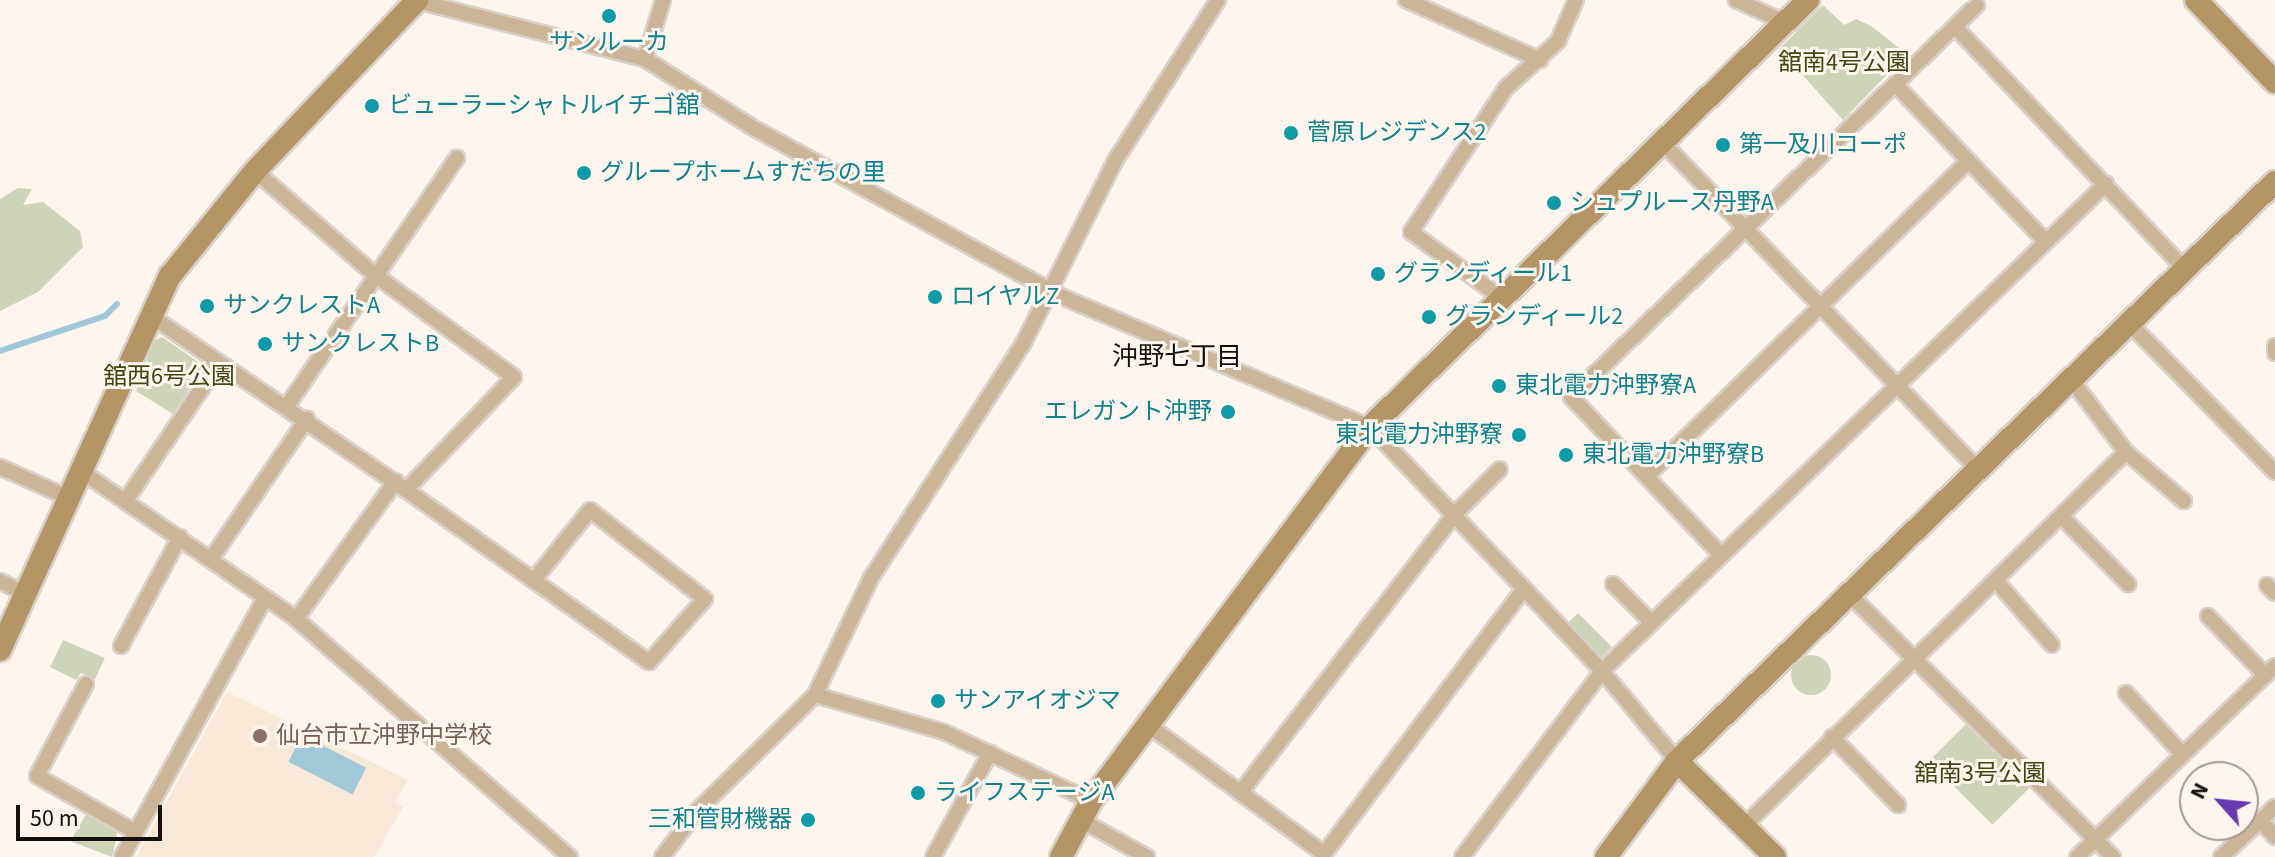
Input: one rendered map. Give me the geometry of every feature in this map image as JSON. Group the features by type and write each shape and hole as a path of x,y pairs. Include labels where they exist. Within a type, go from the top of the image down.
{"street":[{"path":"0,650 151,316 204,228 417,0 645,59 750,126 1052,292 1370,427 1602,671 1677,761 1775,857"},
{"path":"645,59 663,0"},
{"path":"662,857 698,810 815,695 871,578 1052,292 1115,161 1218,0"},
{"path":"1406,0 1540,60"},
{"path":"1503,299 1411,232 1506,88 1558,41 1576,0"},
{"path":"1736,0 1784,22"},
{"path":"1061,857 1086,810 1370,427 1808,0"},
{"path":"2196,0 2275,82"},
{"path":"1721,555 1571,397 1977,5"},
{"path":"1955,27 2185,269"},
{"path":"1895,84 2045,241"},
{"path":"1662,142 1744,230 1825,303 1979,470"},
{"path":"287,406 457,158"},
{"path":"1647,476 1968,162"},
{"path":"255,171 375,275 514,377 401,486 296,619"},
{"path":"1606,857 1677,761 2275,182"},
{"path":"1462,857 1602,671 2106,184"},
{"path":"151,316 307,419 649,662 705,599 590,510 534,580"},
{"path":"2130,324 2275,472"},
{"path":"2275,346 2275,353"},
{"path":"126,500 219,363"},
{"path":"2070,378 2126,452 2184,501"},
{"path":"211,559 307,419"},
{"path":"1745,825 1914,658 1998,583 2126,452"},
{"path":"0,467 69,498"},
{"path":"1240,793 1453,516 1500,469"},
{"path":"81,471 296,619 570,857"},
{"path":"2063,518 2128,584"},
{"path":"121,646 180,537"},
{"path":"0,581 26,594"},
{"path":"1998,583 2052,645"},
{"path":"1613,584 1652,623"},
{"path":"1148,725 1324,854 1524,589"},
{"path":"1848,593 2113,857"},
{"path":"122,857 265,598"},
{"path":"2077,857 2270,671 2208,616"},
{"path":"86,684 37,776 135,832"},
{"path":"2126,693 2182,754"},
{"path":"815,695 860,702 990,753 1086,810 1147,857"},
{"path":"1832,737 1898,805"},
{"path":"933,857 990,753"},
{"path":"2221,857 2275,807"},
{"path":"2261,821 2275,837"}],"shaded area":[{"name":"仙台市立沖野中学校","path":"227,692 408,780 395,801 403,807 374,857 136,857"}],"green space":[{"name":"舘南4号公園","path":"1823,5 1844,25 1856,19 1871,26 1907,54 1843,120 1779,49"},
{"path":"18,188 32,189 23,205 43,202 80,231 83,247 38,292 0,311 0,199"},
{"name":"舘西6号公園","path":"162,337 204,366 173,414 136,391 154,341"},
{"path":"1578,613 1612,647 1601,658 1567,624"},
{"path":"63,640 105,658 95,679 81,673 76,680 50,667"},
{"path":"1811,655 1825,661 1831,675 1825,689 1811,695 1797,689 1791,675 1797,661"},
{"name":"舘南3号公園","path":"1967,723 2031,787 1992,825 1929,761"},
{"path":"87,813 118,829 112,857 70,841"}],"water":[{"path":"302,735 366,768 353,794 288,762"}],"waterway":[{"path":"0,351 105,316 117,304"}],"place":[{"name":"サンルーカ","path":"609,16"},
{"name":"ビューラーシャトルイチゴ舘","path":"372,106"},
{"name":"菅原レジデンス2","path":"1291,133"},
{"name":"第一及川コーポ","path":"1723,145"},
{"name":"グループホームすだちの里","path":"584,173"},
{"name":"シュプルース丹野A","path":"1554,203"},
{"name":"グランディール1","path":"1378,274"},
{"name":"ロイヤルZ","path":"935,297"},
{"name":"サンクレストA","path":"207,306"},
{"name":"グランディール2","path":"1429,317"},
{"name":"サンクレストB","path":"265,344"},
{"name":"東北電力沖野寮A","path":"1499,386"},
{"name":"エレガント沖野","path":"1228,412"},
{"name":"東北電力沖野寮","path":"1519,435"},
{"name":"東北電力沖野寮B","path":"1566,455"},
{"name":"サンアイオジマ","path":"938,701"},
{"name":"仙台市立沖野中学校","path":"260,736"},
{"name":"ライフステージA","path":"918,793"},
{"name":"三和管財機器","path":"808,820"}],"district":[{"name":"沖野七丁目","path":"1177,357"}]}
